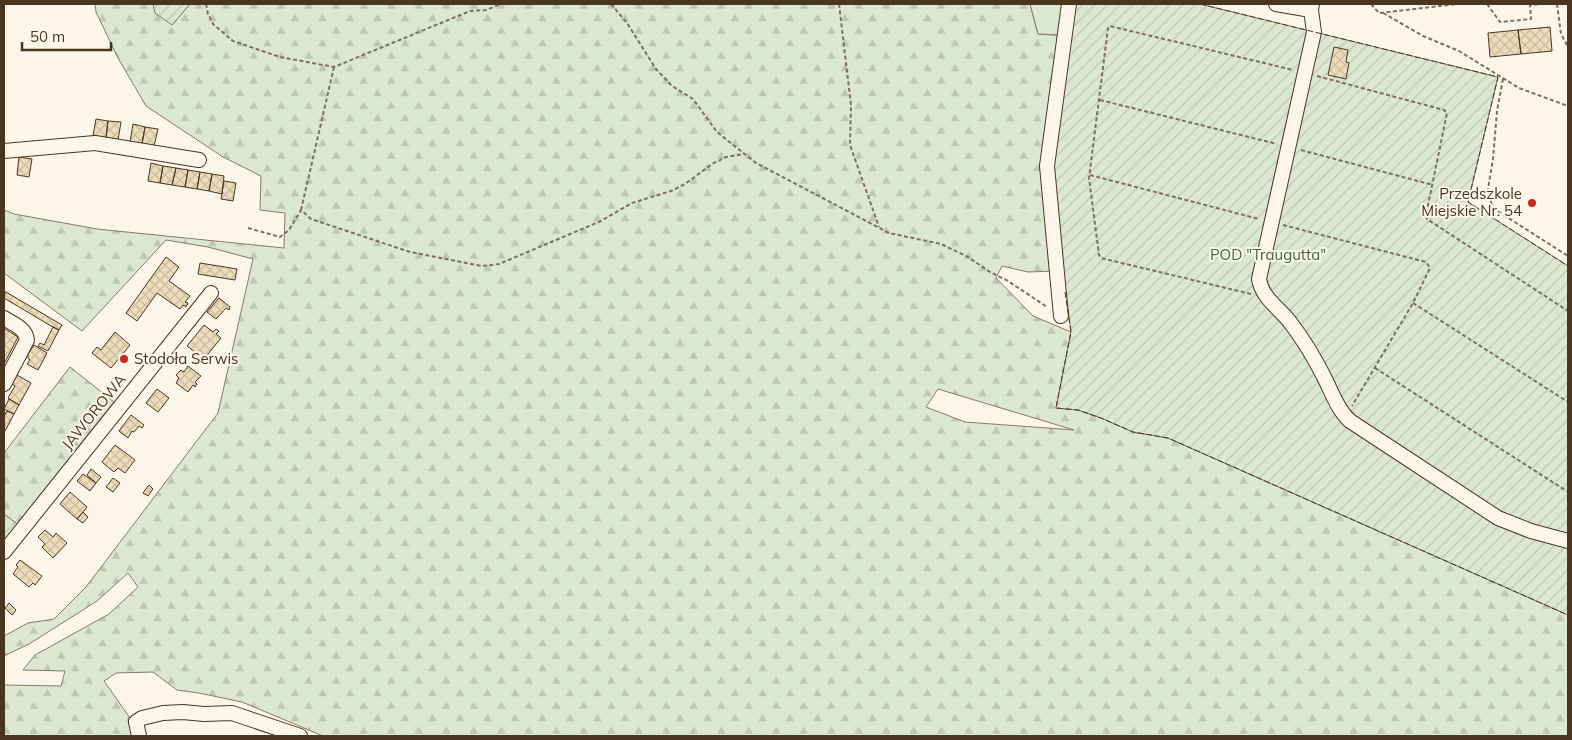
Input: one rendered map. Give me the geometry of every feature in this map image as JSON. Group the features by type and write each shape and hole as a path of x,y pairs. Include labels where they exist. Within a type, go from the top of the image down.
{"street":[{"path":"1061,316 1047,166 1069,4"},
{"path":"1276,4 1311,7 1314,32 1258,279 1260,286 1304,342 1346,417 1498,518 1531,531 1568,541"},
{"path":"4,150 95,143 199,160"},
{"name":"JAWOROWA","path":"4,552 211,293"},
{"path":"4,318 23,329 27,340 4,384"},
{"path":"140,736 136,722 142,718 183,712 204,714 232,713 300,736"}],"path":[{"path":"206,4 213,24 233,41 280,56 334,67 470,11 486,10 501,4"},
{"path":"611,4 627,23 656,69 672,86 693,98 717,132 744,154 784,178 889,233 941,244 968,257 1061,316"},
{"path":"839,4 851,104 850,145 879,227"},
{"path":"1371,4 1379,14 1458,4"},
{"path":"1487,4 1500,22 1531,19 1530,5 1542,4"},
{"path":"1557,4 1561,34 1568,47"},
{"path":"1383,13 1423,36 1459,51 1519,88 1568,106"},
{"path":"1268,298 1101,258 1099,255 1090,175 1108,28 1110,26 1305,73 1444,110 1448,113 1426,215 1427,219 1568,310"},
{"path":"248,228 280,237 289,230 301,210 334,67"},
{"path":"1503,79 1497,111 1488,189 1492,206 1568,256"},
{"path":"1100,100 1433,185"},
{"path":"301,210 311,219 387,242 410,252 482,266 499,264 601,221 632,203 671,191 686,184 719,160 744,154"},
{"path":"1090,175 1426,262 1430,268 1413,303 1346,417"},
{"path":"1413,303 1568,402"},
{"path":"1375,368 1568,492"}],"green space":[{"path":"95,4 153,4 172,25 190,4 1030,4 1038,34 1068,36 1055,271 1028,272 1002,266 996,278 1033,316 1071,332 1056,408 1078,410 1133,432 1168,438 1568,615 1568,736 323,736 242,702 177,690 153,672 116,673 104,681 130,718 137,736 4,736 4,685 61,686 65,671 23,670 35,655 109,614 138,587 128,573 97,601 29,644 4,656 4,636 28,623 54,619 86,587 218,413 253,259 208,247 166,240 82,331 4,273 4,210 14,214 97,229 284,248 285,213 260,210 261,176 223,157 146,106 118,58 96,12","holes":["938,389 1074,430 965,422 926,407"]},
{"path":"153,4 190,4 172,25 155,13"},
{"path":"1030,4 1063,4 1060,35 1038,34"},
{"name":"POD \"Traugutta\"","path":"1074,4 1200,4 1498,77 1468,202 1568,266 1568,615 1168,438 1133,432 1078,410 1056,408 1071,332 1051,177"},
{"path":"70,367 114,402 17,524 4,514 4,453"},
{"path":"4,514 17,524 4,540"}],"building":[{"path":"1550,27 1552,51 1521,54 1518,30"},
{"path":"1518,30 1521,54 1490,57 1488,33"},
{"path":"1334,47 1348,50 1346,62 1349,63 1346,79 1328,75"},
{"path":"96,119 108,121 106,138 93,136"},
{"path":"108,121 121,122 118,140 106,138"},
{"path":"133,124 145,127 142,144 130,142"},
{"path":"145,127 158,129 154,146 142,144"},
{"path":"19,157 32,159 29,177 17,175"},
{"path":"151,163 163,166 160,183 148,181"},
{"path":"163,166 176,168 172,185 160,183"},
{"path":"176,168 188,170 185,187 172,185"},
{"path":"188,170 200,172 197,189 185,187"},
{"path":"200,172 212,174 209,191 197,189"},
{"path":"212,174 224,176 222,194 209,191"},
{"path":"224,181 236,183 233,201 221,199"},
{"path":"166,257 179,267 169,281 190,296 185,302 188,303 186,307 183,305 180,309 157,293 137,321 126,313"},
{"path":"200,263 237,269 235,280 198,274"},
{"path":"5,292 62,325 59,330 4,298"},
{"path":"219,298 230,307 229,310 226,308 216,319 207,312"},
{"path":"204,325 213,332 216,329 219,331 216,334 221,338 204,359 187,346"},
{"path":"53,327 59,330 48,351 38,346 40,343 44,345"},
{"path":"4,328 18,337 4,364"},
{"path":"115,332 130,345 111,368 92,353 97,347 101,350"},
{"path":"34,345 47,353 38,370 27,364 30,360 28,354"},
{"path":"188,366 201,376 195,382 197,384 195,387 193,385 188,392 176,383 179,378 176,375 181,370 184,372"},
{"path":"17,375 31,383 19,405 8,398 15,386 12,384"},
{"path":"157,389 169,398 158,412 146,403"},
{"path":"9,399 19,405 14,414 4,409"},
{"path":"7,411 14,414 4,433 4,416"},
{"path":"131,415 144,425 142,428 139,426 134,432 132,431 128,438 119,431"},
{"path":"115,445 135,460 125,473 118,468 114,472 102,462"},
{"path":"91,469 101,477 96,483 87,475"},
{"path":"83,474 96,483 90,491 77,481"},
{"path":"113,478 120,483 113,492 106,487"},
{"path":"149,485 153,489 148,496 143,493"},
{"path":"70,492 87,507 77,519 60,504"},
{"path":"83,512 88,517 83,523 77,519"},
{"path":"45,530 53,537 56,533 67,543 53,558 42,547 45,544 38,537"},
{"path":"20,560 42,576 35,585 33,583 29,587 13,574"},
{"path":"9,603 16,610 12,615 5,608"}],"fence":[{"path":"1200,4 1498,77 1468,202 1568,266"},
{"path":"1065,292 1071,332 1056,408 1078,410 1133,432 1168,438 1568,615"}],"place":[{"name":"Przedszkole Miejskie Nr. 54","path":"1532,203"},
{"name":"Stodoła Serwis","path":"124,359"}]}
